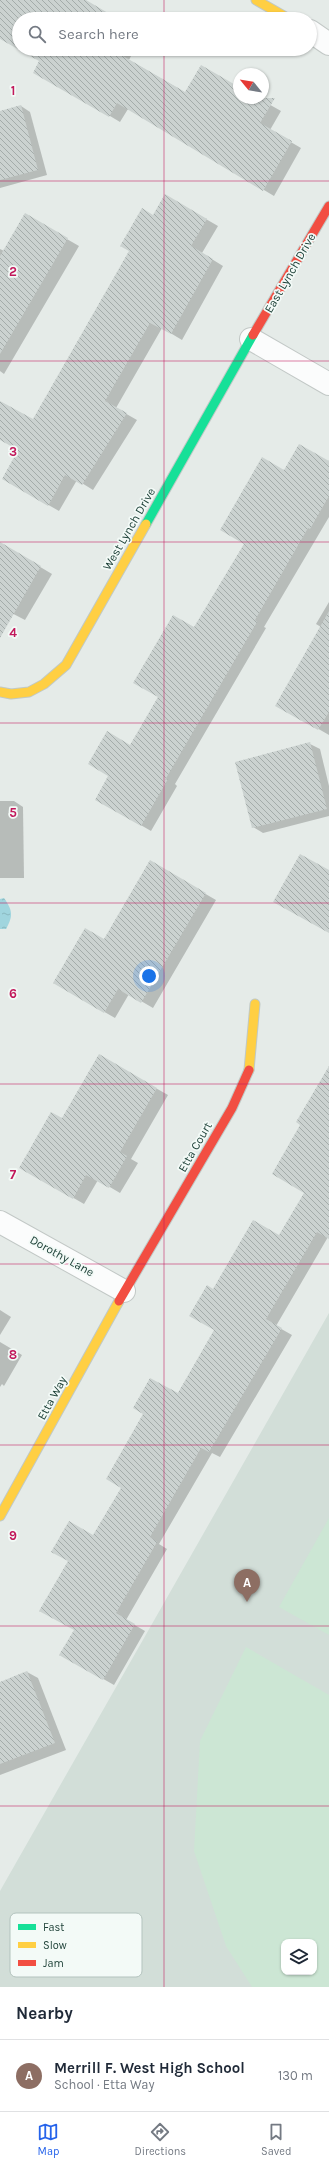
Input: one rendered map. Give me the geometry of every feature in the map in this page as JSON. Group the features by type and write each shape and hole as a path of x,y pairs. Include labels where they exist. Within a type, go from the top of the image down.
{"street":[{"path":"256,0 277,12"},
{"path":"317,36 329,44"},
{"name":"East Lynch Drive","path":"251,339 329,206"},
{"path":"251,339 329,384"},
{"name":"West Lynch Drive","path":"0,692 12,695 38,690 66,666 251,339"},
{"name":"Etta Court","path":"124,1291 238,1094 250,1067 255,1004"},
{"name":"Dorothy Lane","path":"0,1222 124,1291"},
{"name":"Etta Way","path":"0,1516 124,1291"}],"shaded area":[{"path":"329,1313 329,1987 0,1987 0,1891"}],"green space":[{"path":"329,1518 329,1635 279,1607"},
{"path":"246,1647 329,1695 329,1987 252,1987 226,1946 194,1851 200,1741"}],"water":[{"path":"4,898 9,906 11,917 6,929 0,929 0,899"}],"building":[{"path":"0,0 86,0 106,12 12,12 12,46 0,39"},
{"path":"30,56 123,56 185,92 201,65 233,84 233,104 269,104 269,98 275,98 260,123 292,141 263,191 117,103 109,117 33,73 39,61"},
{"path":"21,105 38,170 0,180 0,111"},
{"path":"165,194 207,219 191,246 213,259 171,334 150,323 105,401 127,413 82,485 65,475 48,506 2,479 18,450 0,440 0,401 33,419 129,251 120,246 142,208 153,215"},
{"path":"25,213 68,238 0,354 0,256"},
{"path":"299,444 329,461 329,496 310,529 308,528 255,620 257,622 165,780 168,779 141,826 95,800 108,776 88,764 107,731 130,745 158,697 133,683 173,615 194,627 244,544 220,530 262,457 284,470"},
{"path":"0,542 41,566 0,638"},
{"path":"329,611 329,712 318,730 275,706"},
{"path":"310,742 327,809 252,828 235,762"},
{"path":"300,854 329,870 329,933 273,902"},
{"path":"150,860 206,893 141,1003 118,989 104,1013 53,983 85,928 104,939"},
{"path":"99,1054 157,1088 120,1152 127,1156 109,1188 86,1175 73,1199 19,1168 51,1112 62,1118"},
{"path":"329,1066 329,1239 317,1232 266,1319 282,1328 209,1452 201,1448 150,1537 157,1542 116,1613 135,1624 103,1680 59,1655 74,1630 39,1611 68,1561 51,1552 69,1521 93,1535 121,1488 106,1479 143,1414 133,1408 150,1378 178,1393 214,1330 189,1316 207,1285 213,1289 253,1220 279,1235 304,1193 272,1174 300,1125 296,1122"},
{"path":"27,1671 55,1743 0,1764 0,1682"}],"traffic: fast":[{"path":"146,524 253,335"}],"traffic: slow":[{"path":"256,0 277,12"},
{"path":"0,692 11,694 29,692 44,684 66,665 146,524"},
{"path":"249,1070 255,1004"},
{"path":"0,1516 119,1301"}],"traffic: jam":[{"path":"253,335 329,206"},
{"path":"119,1301 232,1108 249,1070"}],"place":[{"name":"Merrill F. West High School","path":"247,1602"}]}
